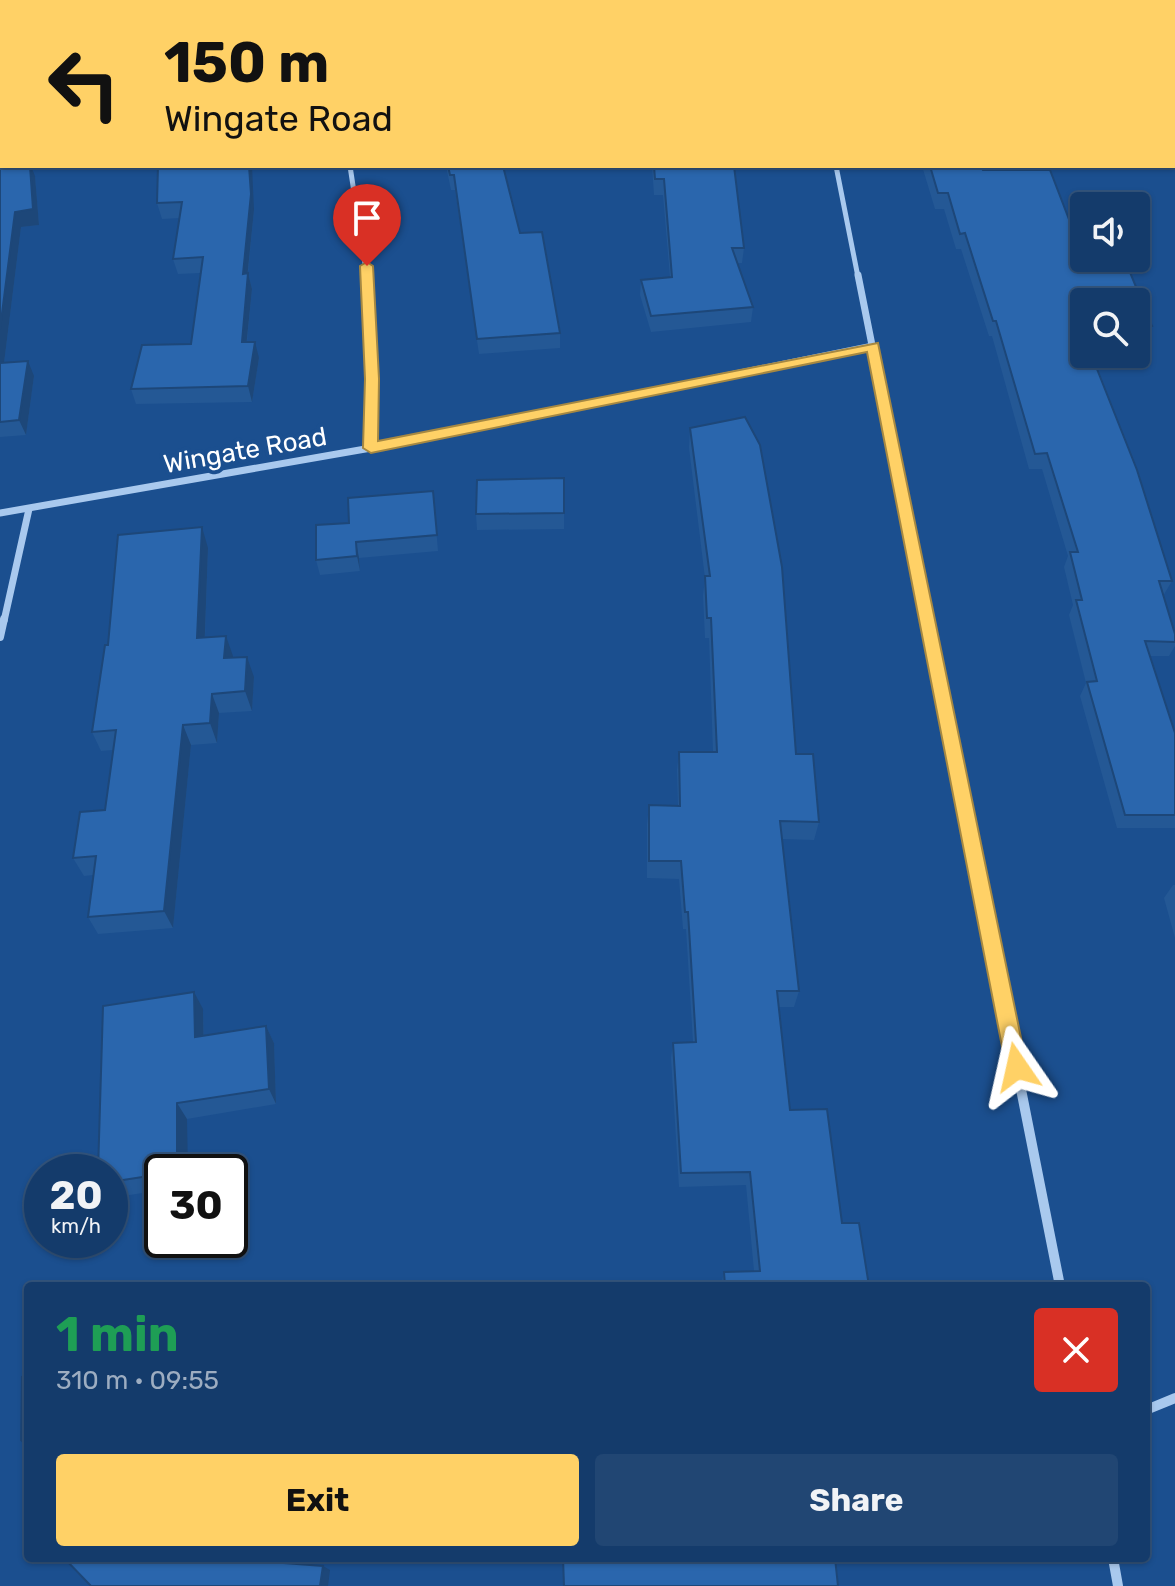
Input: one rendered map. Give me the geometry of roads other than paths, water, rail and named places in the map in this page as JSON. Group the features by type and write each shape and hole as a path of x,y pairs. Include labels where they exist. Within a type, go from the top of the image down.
{"street":[{"path":"350,168 367,266 372,379 371,448"},
{"path":"836,168 1059,1282"},
{"name":"Wingate Road","path":"0,513 371,448 873,346"},
{"path":"0,637 29,509"},
{"path":"1150,1408 1175,1398"},
{"path":"1114,1562 1118,1586"}]}
